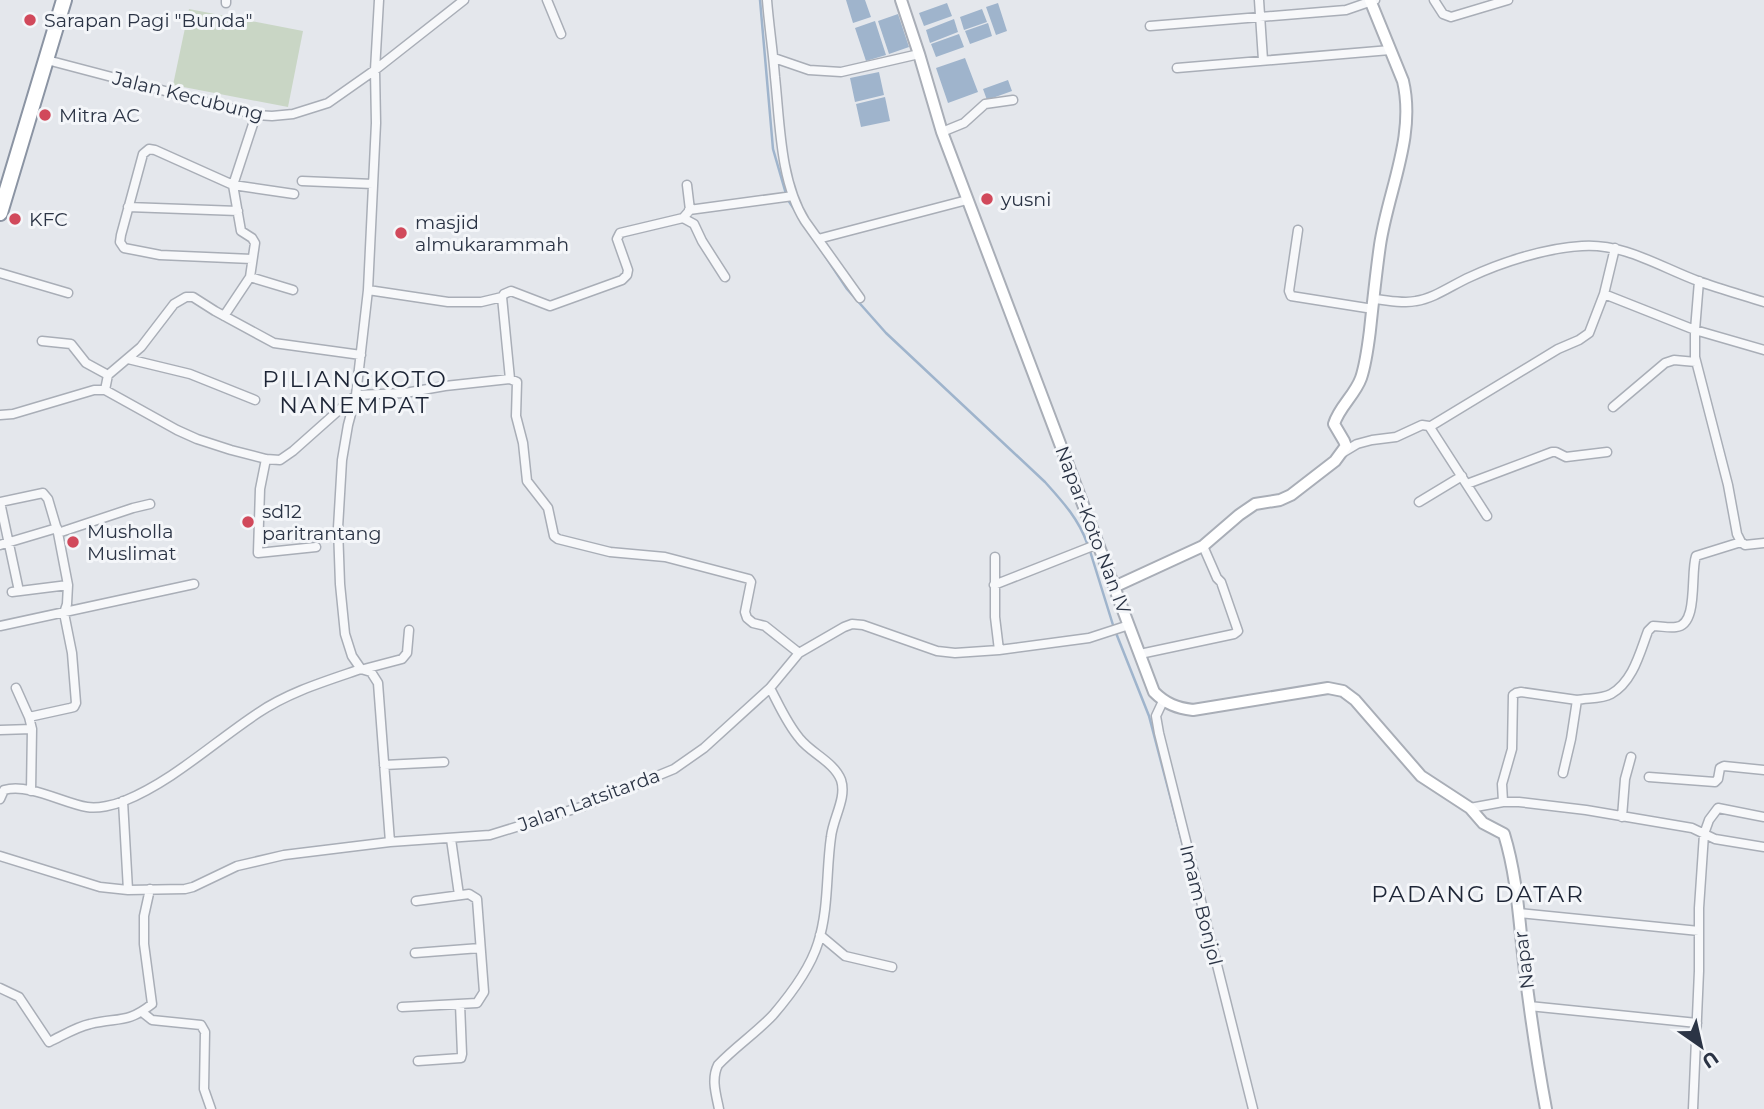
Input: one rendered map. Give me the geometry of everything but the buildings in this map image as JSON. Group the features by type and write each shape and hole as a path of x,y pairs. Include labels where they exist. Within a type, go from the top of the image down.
{"highway":[{"path":"0,181 33,79 54,0"},
{"path":"0,214 64,0"}],"street":[{"path":"379,0 368,290 356,396 342,460 338,551 345,634 352,656 362,669 374,675 378,683 390,842"},
{"name":"Jalan Kecubung","path":"47,60 256,115 293,114 328,103 464,0"},
{"path":"547,0 561,34"},
{"path":"767,0 788,197 860,298"},
{"name":"Napar-Koto Nan IV","path":"901,0 942,132 967,200 1154,692 1163,701"},
{"path":"1259,0 1264,60"},
{"path":"1434,0 1443,15 1451,17 1508,0"},
{"path":"1150,26 1346,10 1372,1 1403,81 1407,112 1404,138 1381,241 1365,363 1355,391 1334,424 1344,441 1343,451"},
{"path":"1177,68 1390,50"},
{"path":"774,58 809,70 841,72 919,54"},
{"path":"942,132 967,121 985,104 1013,100"},
{"path":"224,316 250,277 255,243 241,231 233,185 256,115"},
{"path":"252,259 160,255 124,248 120,239 143,154 149,149 155,150 233,185 294,194"},
{"path":"302,181 373,184"},
{"path":"687,185 690,210"},
{"path":"368,290 448,302 481,302 502,297 511,291 550,306 622,280 627,275 628,270 617,239 620,233 683,218 690,210 788,197"},
{"path":"818,239 967,200"},
{"path":"128,207 238,211"},
{"path":"683,218 694,224 702,242 725,277"},
{"path":"1298,230 1290,296 1373,304 1418,301 1473,276 1536,254 1584,246 1615,248 1699,281 1764,302"},
{"path":"1114,587 1203,546 1251,506 1291,495 1335,461 1343,451 1367,441 1396,437 1422,425 1431,426 1558,349 1585,337 1604,294 1615,248"},
{"path":"0,272 68,293"},
{"path":"250,277 293,290"},
{"path":"1699,281 1695,330 1696,362 1741,542"},
{"path":"1604,294 1695,330 1764,350"},
{"path":"105,390 108,375 141,347 174,304 183,298 193,297 274,343 361,355"},
{"path":"502,297 510,379"},
{"path":"43,341 71,344 86,363 108,375"},
{"path":"128,359 191,374 255,400"},
{"path":"1613,407 1665,363 1674,360 1696,362"},
{"path":"0,415 13,414 94,390 105,390 197,439 266,459 280,460 356,396 404,393 510,379 517,382 516,416 523,443 527,481 548,508 554,536 586,547 666,557 749,579 751,582 745,612 747,618 753,623 765,626 795,649"},
{"path":"1431,426 1487,516"},
{"path":"1467,484 1552,452 1566,457 1607,452"},
{"path":"266,459 260,489 258,553 316,547"},
{"path":"1419,502 1462,475"},
{"path":"29,717 74,707 76,703 72,653 64,613 68,585 58,531 48,499 43,494 0,502 4,543 16,592 68,585"},
{"path":"4,543 58,531 150,504"},
{"path":"1503,802 1502,784 1512,749 1513,695 1521,691 1577,700 1610,695 1631,674 1648,631 1653,626 1675,627 1687,620 1696,556 1741,542 1749,545 1764,543"},
{"path":"994,585 1098,544"},
{"path":"1140,654 1238,631 1221,582 1203,546"},
{"path":"995,557 995,617 999,650"},
{"path":"0,626 194,584"},
{"name":"Jalan Latsitarda","path":"1,859 100,887 128,890 185,889 237,866 284,855 390,842 490,835 584,806 674,769 704,748 770,688 795,649 852,624 863,625 937,651 968,653 1089,638 1129,625"},
{"path":"0,799 5,789 31,791 87,807 123,801 191,762 259,712 294,693 362,669 402,659 407,653 410,629"},
{"path":"16,688 32,729 31,791"},
{"path":"719,1109 714,1083 718,1065 761,1027 787,997 813,956 820,935 831,836 842,784 831,766 808,749 799,738 770,688"},
{"path":"1163,701 1179,708 1193,710 1328,688 1343,691 1355,699 1421,776 1470,808 1519,802 1586,810 1692,828 1715,839 1764,848"},
{"path":"1563,774 1572,739 1577,700"},
{"name":"Imam Bonjol","path":"1163,701 1156,716 1158,733 1253,1109"},
{"path":"0,730 32,729"},
{"path":"1622,817 1625,779 1631,757"},
{"path":"384,765 444,762"},
{"path":"1649,777 1715,782 1720,768 1724,766 1764,770"},
{"path":"123,801 128,890"},
{"name":"Napar","path":"1470,808 1483,823 1504,834 1510,854 1529,1006 1546,1109"},
{"path":"1693,1109 1704,834 1709,820 1718,808 1764,817"},
{"path":"452,839 459,895"},
{"path":"0,988 19,997 50,1042 89,1024 128,1019 142,1012 152,1004 144,944 144,916 150,889"},
{"path":"402,1007 477,1003 484,992 477,899 469,894 416,901"},
{"path":"1518,913 1699,931"},
{"path":"820,935 845,956 892,967"},
{"path":"415,953 480,948"},
{"path":"418,1061 461,1058 460,1004"},
{"path":"1529,1006 1697,1023"},
{"path":"142,1012 152,1020 201,1025 205,1032 204,1088 211,1109"}],"green space":[{"path":"189,9 303,31 288,107 173,85"}],"water":[{"path":"846,0 865,0 871,17 853,23"},
{"path":"947,3 952,16 924,26 919,13"},
{"path":"998,3 1007,31 996,35 986,7"},
{"path":"982,9 987,22 964,30 960,17"},
{"path":"898,14 909,47 889,54 878,21"},
{"path":"954,19 958,32 930,43 926,30"},
{"path":"875,21 886,55 866,61 855,28"},
{"path":"988,23 992,36 970,44 965,31"},
{"path":"959,34 964,47 936,57 931,44"},
{"path":"965,58 978,92 948,103 936,68"},
{"path":"879,72 884,95 855,102 850,78"},
{"path":"1008,80 1012,91 987,100 983,89"},
{"path":"885,97 890,121 861,127 856,104"}],"waterway":[{"path":"760,0 773,149 786,194"},
{"path":"788,200 847,289 886,333 1045,482 1074,518 1087,543"},
{"path":"1090,551 1113,625"},
{"path":"1116,633 1149,716 1194,887"}],"place":[{"name":"Sarapan Pagi \"Bunda\"","path":"30,20"},
{"name":"Mitra AC","path":"45,115"},
{"name":"yusni","path":"987,199"},
{"name":"KFC","path":"15,219"},
{"name":"masjid almukarammah","path":"401,233"},
{"name":"sd12 paritrantang","path":"248,522"},
{"name":"Musholla Muslimat","path":"73,542"}],"district":[{"name":"PILIANGKOTO NANEMPAT","path":"355,392"},
{"name":"PADANG DATAR","path":"1478,894"}]}
